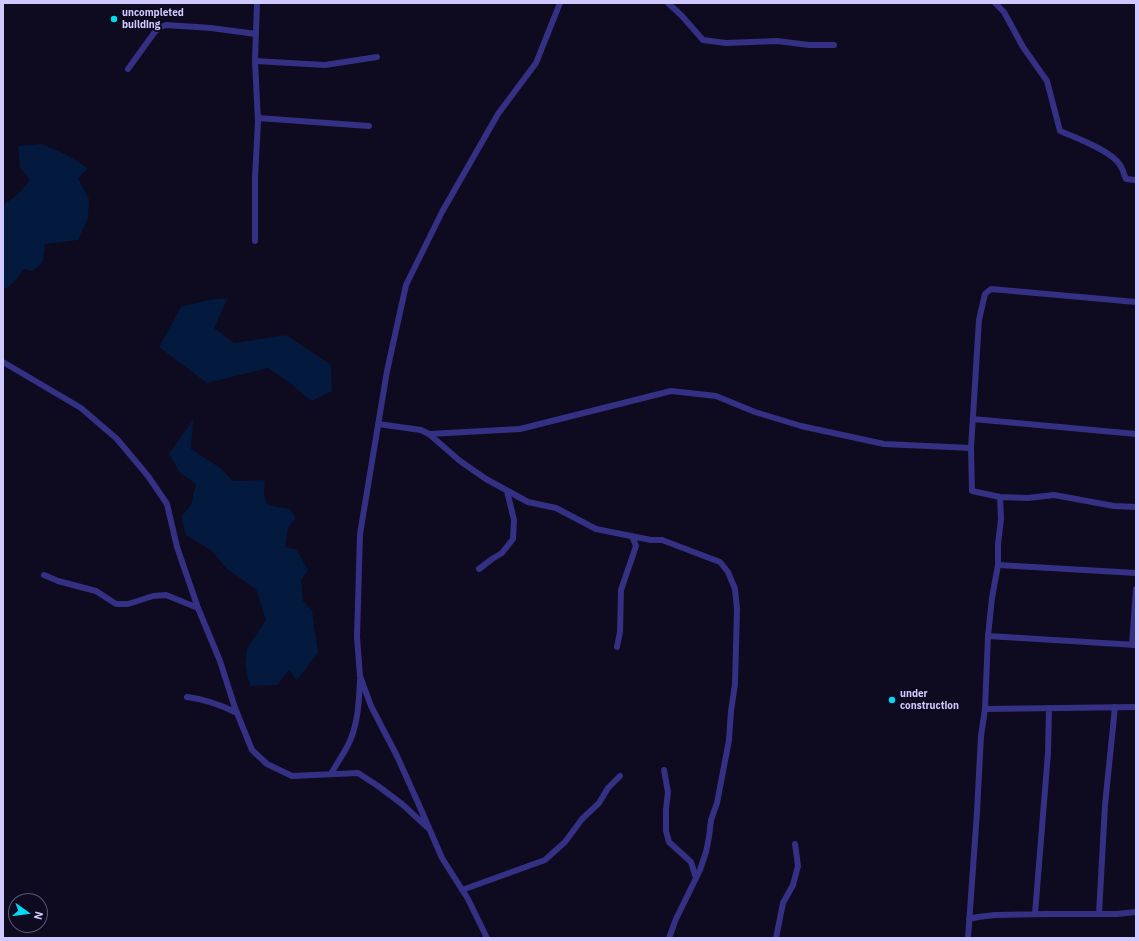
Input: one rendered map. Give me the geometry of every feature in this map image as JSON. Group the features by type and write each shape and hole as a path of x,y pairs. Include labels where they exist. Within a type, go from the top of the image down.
{"street":[{"path":"256,241 255,178 258,118 255,61 257,3"},
{"path":"331,774 348,746 355,727 359,702 360,676 357,636 360,534 387,371 406,285 442,212 498,114 536,63 560,3"},
{"path":"668,3 682,16 703,40 726,43 776,41 834,45"},
{"path":"995,3 1004,12 1023,47 1047,81 1060,131 1104,151 1119,163 1126,179 1136,180"},
{"path":"128,69 154,33 160,27 166,25 205,27 256,34"},
{"path":"255,61 324,65 377,57"},
{"path":"258,118 369,126"},
{"path":"1136,302 991,288 985,294 979,320 971,448 972,491 1000,497 1028,498 1054,495 1114,506 1136,507"},
{"path":"3,362 80,408 117,439 148,476 167,504 177,547 198,608 220,661 237,713 252,750 267,764 292,776 358,774 378,786 402,804 429,829"},
{"path":"429,434 520,429 671,391 716,396 755,412 801,426 884,444 971,448"},
{"path":"973,419 1136,434"},
{"path":"378,424 421,430 429,434 460,461 486,479 528,502 556,508 596,529 651,540 662,540 720,562 728,572 735,589 737,610 735,684 729,740 717,803 711,820 709,838 704,858 676,919 669,938"},
{"path":"479,569 502,553 513,539 514,520 508,491"},
{"path":"968,938 981,736 985,709 988,636 992,598 998,565 998,544 1001,519 1000,497"},
{"path":"617,647 620,632 621,590 636,546 632,536"},
{"path":"998,565 1136,573"},
{"path":"44,575 58,581 96,591 116,604 128,604 153,596 166,594 198,608"},
{"path":"988,636 1134,645 1136,589"},
{"path":"360,676 371,706 397,756 442,858 468,899 487,938"},
{"path":"188,696 207,700 237,713"},
{"path":"1099,914 1106,805 1115,707"},
{"path":"985,709 1136,707"},
{"path":"1036,914 1048,753 1049,708"},
{"path":"664,770 668,792 666,831 669,842 691,862 696,878"},
{"path":"462,890 545,860 565,842 582,819 599,803 608,788 620,776"},
{"path":"776,938 783,904 793,886 798,866 795,844"},
{"path":"969,919 995,915 1117,914 1136,912"}],"water":[{"path":"41,144 66,155 88,169 78,178 89,199 88,218 78,240 45,244 43,262 33,271 24,269 14,282 7,288 3,288 3,205 17,195 30,180 20,168 18,146"},
{"path":"228,298 214,328 234,343 286,335 331,365 332,391 311,401 290,383 268,368 207,383 159,347 181,307 208,300"},
{"path":"193,420 191,449 219,467 233,481 265,480 264,492 266,503 277,507 290,509 296,518 288,528 285,547 296,549 308,570 301,580 303,601 312,610 318,653 297,680 289,670 277,685 250,686 245,664 247,648 266,620 256,589 227,569 211,550 186,535 181,517 191,505 196,484 180,473 169,454"}],"place":[{"name":"uncompleted building","path":"114,19"},
{"name":"under construction","path":"892,700"}]}
